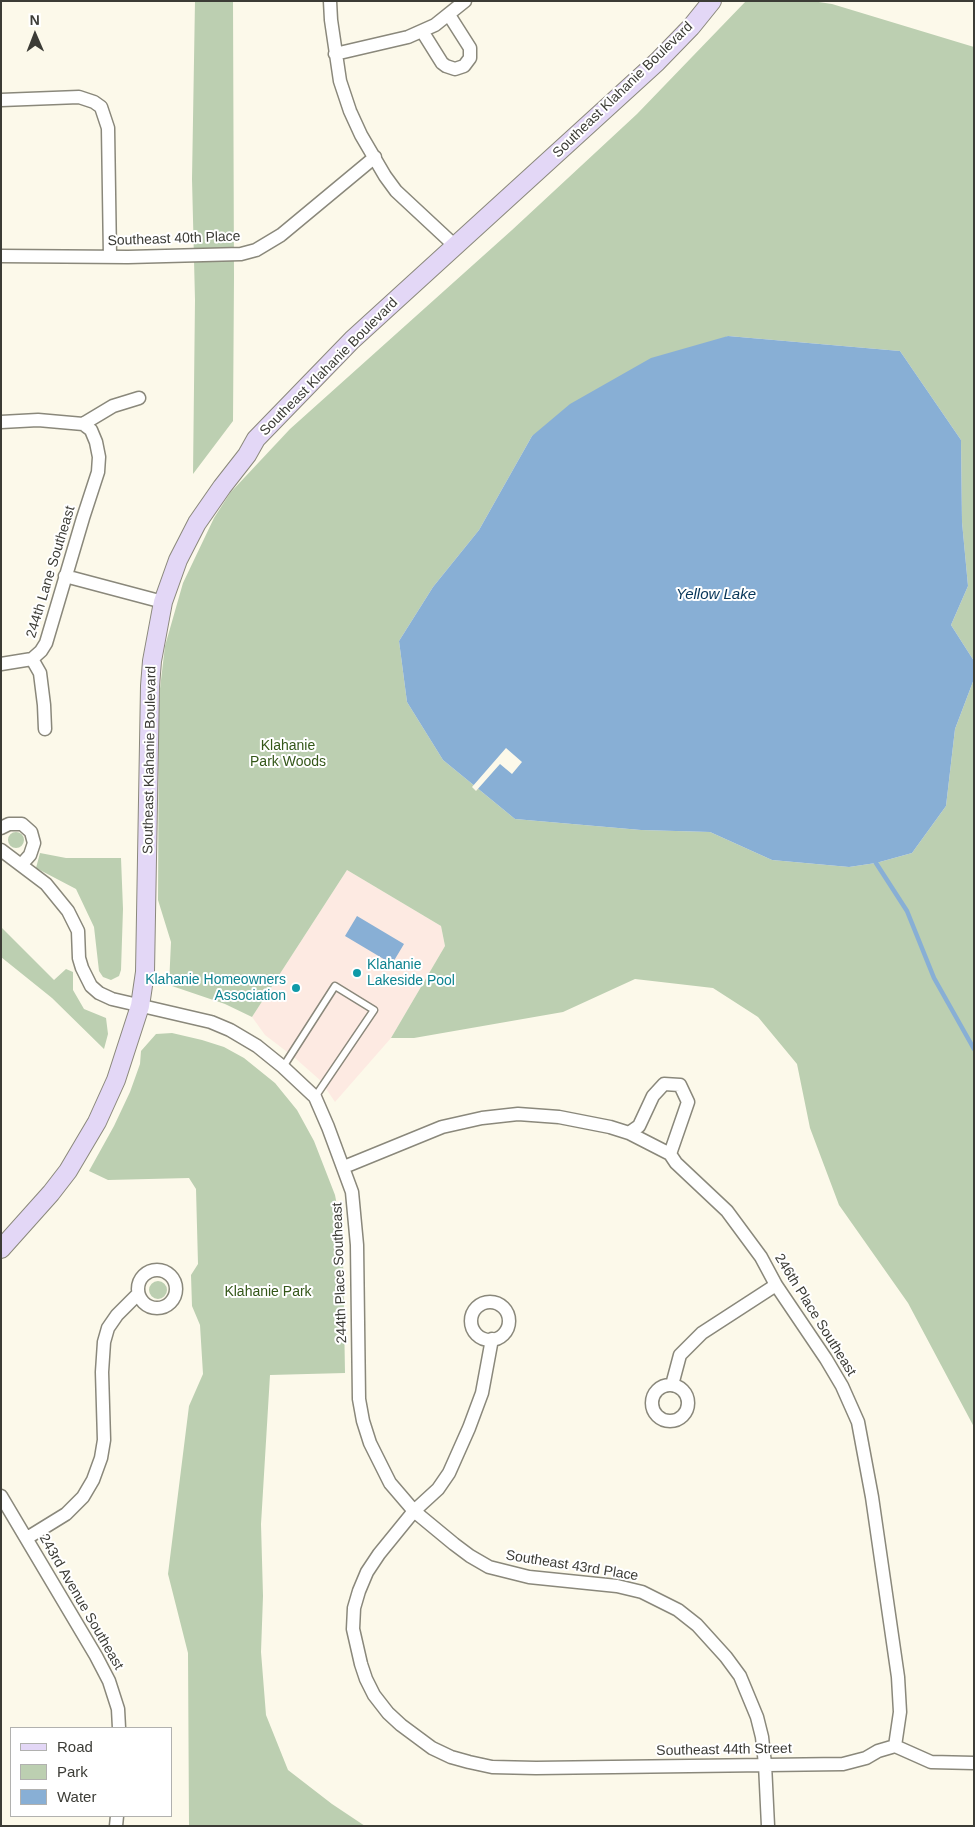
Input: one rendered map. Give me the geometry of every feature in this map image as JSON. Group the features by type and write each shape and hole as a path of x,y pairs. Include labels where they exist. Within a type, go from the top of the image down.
{"street":[{"path":"330,1 335,54 340,81 350,111 361,135 396,191 454,246"},
{"path":"335,54 398,40 422,31 449,15 465,1"},
{"name":"Southeast Klahanie Boulevard","path":"1,1249 51,1193 68,1170 97,1122 116,1080 140,1006 146,955 152,661 163,602 178,560 197,523 247,455 256,439 352,340 644,74 691,27 712,1"},
{"path":"422,31 442,63 455,69 464,66 470,58 470,48 449,15"},
{"path":"1,100 79,97 94,102 101,107 108,128 110,257"},
{"name":"Southeast 40th Place","path":"1,256 110,257 221,256 241,254 256,250 281,235 375,157"},
{"path":"1,422 38,420 83,424 113,406 138,398"},
{"name":"244th Lane Southeast","path":"45,729 40,673 32,659 41,651 46,643 98,472 99,457 96,442 91,430 83,424"},
{"path":"65,576 163,602"},
{"path":"1,664 32,659"},
{"path":"1,828 9,824 22,824 31,832 34,843 30,855 21,865"},
{"name":"244th Place Southeast","path":"1,850 46,884 68,911 78,931 79,958 82,968 91,986 99,993 112,999 186,1016 230,1030 257,1046 284,1067 315,1097 344,1167 352,1192 355,1211 359,1399 363,1421 378,1460 390,1483 414,1511"},
{"path":"629,1133 639,1126 653,1096 664,1084 680,1085 688,1102 670,1154"},
{"name":"246th Place Southeast","path":"344,1167 442,1127 482,1118 518,1114 559,1117 610,1127 629,1133 670,1154 676,1163 727,1211 756,1249 776,1284 826,1359 842,1386 858,1422 872,1497 899,1686 900,1712 895,1746"},
{"path":"672,1385 680,1355 702,1333 776,1284"},
{"path":"27,1538 66,1514 83,1497 93,1480 101,1458 104,1440 102,1372 104,1342 108,1328 117,1315 138,1294"},
{"name":"Southeast 44th Street","path":"492,1339 482,1393 458,1456 449,1473 438,1489 414,1511 379,1554 367,1572 358,1591 354,1608 353,1628 356,1647 366,1679 374,1695 388,1713 408,1731 432,1748 469,1762 492,1767 843,1764 866,1758 878,1751 895,1746"},
{"name":"243rd Avenue Southeast","path":"1,1496 109,1681 118,1709 119,1727"},
{"name":"Southeast 43rd Place","path":"414,1511 470,1556 489,1566 529,1577 617,1586 642,1592 678,1610 697,1625 726,1657 740,1676 757,1717 762,1737 765,1764 768,1826"},
{"path":"895,1746 931,1762 974,1763"}],"lane":[{"path":"284,1067 335,986 374,1010 315,1097"}],"shaded area":[{"path":"347,870 441,926 445,946 391,1038 335,1102 321,1081 265,1035 252,1017"}],"green space":[{"path":"195,1 233,1 234,277 233,421 193,474 195,300 192,179"},
{"name":"Klahanie Park Woods","path":"746,1 812,1 832,4 974,47 974,661 951,625 968,586 962,522 961,440 900,351 728,336 532,436 479,530 433,587 399,641 407,702 443,760 515,819 641,830 710,832 772,860 849,867 876,863 912,853 946,806 955,729 974,679 974,1427 908,1303 839,1205 810,1128 797,1064 758,1017 713,988 635,979 563,1012 414,1038 391,1038 445,946 441,926 347,870 252,1017 225,1004 169,985 171,942 158,900 159,697 165,646 183,583 214,518 230,493 290,429 512,230 637,114"},
{"path":"16,832 24,840 16,848 8,840"},
{"path":"40,853 66,858 121,858 123,909 121,970 119,976 111,980 103,977 99,971 94,927 76,889 36,868"},
{"path":"1,927 54,980 66,969 73,972 73,990 84,1009 106,1018 108,1034 104,1049 52,998 1,957"},
{"name":"Klahanie Park","path":"172,1033 224,1047 244,1058 275,1083 297,1110 314,1141 335,1195 340,1221 343,1255 345,1373 270,1375 261,1524 263,1596 261,1652 266,1715 288,1770 332,1804 365,1826 189,1826 188,1653 168,1574 189,1406 203,1374 200,1325 192,1306 191,1275 198,1264 196,1189 189,1178 108,1180 89,1171 130,1092 140,1064 141,1051 156,1034"},
{"path":"158,1281 164,1284 167,1290 164,1296 158,1299 152,1296 149,1290 152,1284"}],"water":[{"name":"Yellow Lake","path":"728,336 900,351 961,440 962,522 968,586 951,625 974,661 974,679 955,729 946,806 912,853 876,863 849,867 772,860 710,832 641,830 515,819 443,760 407,702 399,641 433,587 479,530 532,436 570,404 651,358"},
{"path":"357,916 404,944 392,964 345,936"}],"pier":[{"path":"506,748 522,762 512,774 500,764 476,791 472,787"}],"waterway":[{"path":"876,863 907,911 934,978 974,1049"}],"place":[{"name":"Klahanie Lakeside Pool","path":"357,973"},
{"name":"Klahanie Homeowners Association","path":"296,988"}]}
